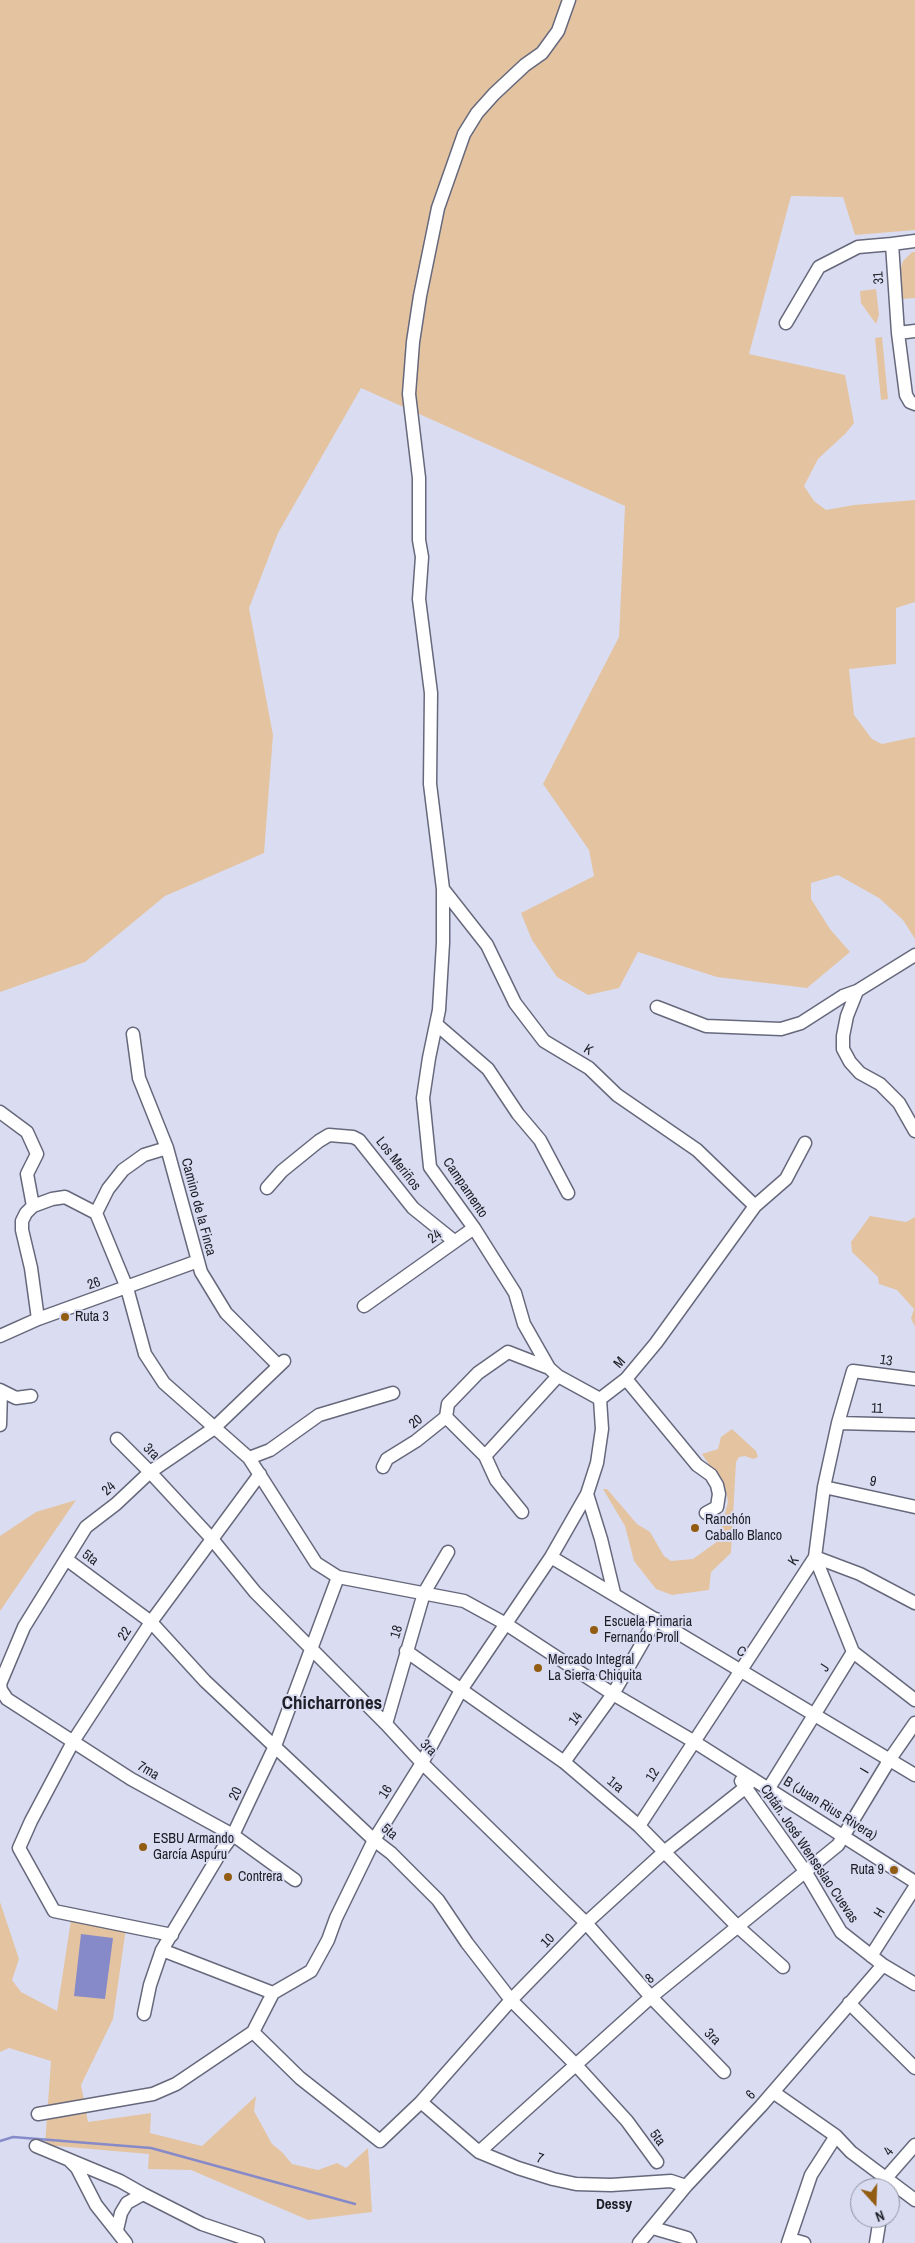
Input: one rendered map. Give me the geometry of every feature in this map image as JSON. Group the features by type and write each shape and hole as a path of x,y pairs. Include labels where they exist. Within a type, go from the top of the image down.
{"street":[{"name":"Campamento","path":"554,1372 524,1324 515,1293 474,1228 430,1167 423,1098 436,1024 443,943 443,889 430,784 431,693 419,599 422,558 419,540 419,478 409,394 420,296 438,208 464,134 477,114 494,94 542,52 558,31 569,0"},
{"path":"786,323 820,267 858,247 915,241"},
{"name":"31","path":"892,244 898,332 906,395 910,402 915,404"},
{"path":"898,332 915,331"},
{"name":"K","path":"443,889 487,945 515,1003 544,1041 589,1068 617,1095 697,1150 755,1206"},
{"path":"657,1007 706,1026 781,1029 801,1023 843,996 857,991 915,955"},
{"path":"857,991 847,1016 843,1036 843,1049 850,1062 860,1073 880,1084 899,1104 915,1131"},
{"path":"436,1024 488,1069 518,1114 540,1140 568,1193"},
{"name":"Camino de la Finca","path":"132,1034 139,1078 167,1148 201,1272 226,1313 281,1363"},
{"path":"0,1112 27,1132 37,1154 27,1174 32,1206"},
{"name":"Los Meriños","path":"267,1188 282,1171 329,1135 353,1137 359,1140 413,1208 454,1241"},
{"name":"M","path":"600,1399 626,1379 656,1343 755,1206 786,1179 805,1143"},
{"path":"96,1213 108,1189 123,1170 144,1155 167,1148"},
{"path":"38,1319 31,1268 22,1230 26,1213 32,1206 65,1197 96,1213 127,1288 145,1354 164,1383 213,1429 249,1458 316,1563 338,1577"},
{"name":"24","path":"364,1306 474,1228"},
{"name":"26","path":"0,1336 38,1319 198,1261"},
{"path":"506,1624 551,1557 587,1494 597,1463 602,1429 600,1399 554,1372 520,1355 508,1352 478,1373 448,1404 446,1417 485,1456 496,1480 522,1512"},
{"name":"24","path":"2,1679 24,1627 86,1527 116,1504 150,1472 213,1429 281,1363"},
{"name":"K","path":"693,1740 815,1556 824,1487 838,1423 853,1371"},
{"name":"13","path":"853,1371 915,1379"},
{"path":"485,1456 554,1372"},
{"path":"626,1379 697,1465 711,1475 719,1494 716,1508 706,1512"},
{"path":"0,1425 0,1390 16,1398 31,1396"},
{"path":"249,1458 270,1450 319,1415 393,1394"},
{"name":"20","path":"383,1468 387,1459 416,1441 446,1417"},
{"name":"11","path":"838,1423 915,1426"},
{"name":"3ra","path":"117,1439 212,1539 254,1592 386,1724 422,1764 586,1923 652,1997 724,2072"},
{"name":"22","path":"172,1935 54,1911 19,1848 31,1821 74,1740 151,1622 260,1474"},
{"name":"9","path":"824,1487 915,1507"},
{"path":"587,1494 601,1539 614,1593"},
{"name":"18","path":"386,1724 424,1593 448,1552"},
{"path":"815,1556 860,1574 915,1603"},
{"path":"815,1556 853,1652 915,1700"},
{"name":"C","path":"551,1557 741,1669 915,1775"},
{"name":"5ta","path":"66,1559 151,1622 205,1681 374,1840 391,1853 438,1900 466,1943 511,2000 575,2064 627,2121 657,2162"},
{"name":"20","path":"144,2014 150,1985 162,1950 233,1835 275,1746 338,1577"},
{"name":"B (Juan Rius Rivera)","path":"338,1577 464,1601 506,1624 613,1694 693,1740 728,1763 749,1783 769,1788 915,1882"},
{"name":"14","path":"564,1762 613,1694 656,1619"},
{"name":"16","path":"273,1993 311,1970 328,1940 336,1918 374,1840 422,1764 461,1690 506,1624"},
{"name":"1ra","path":"406,1651 564,1762 639,1826 737,1926 783,1967"},
{"name":"J","path":"769,1788 853,1652"},
{"name":"7ma","path":"2,1679 1,1690 7,1699 74,1740 131,1779 233,1835 294,1880"},
{"name":"I","path":"843,1836 890,1759 915,1723"},
{"name":"12","path":"639,1826 693,1740"},
{"name":"10","path":"254,2032 300,2078 380,2141 421,2102 511,2000 586,1923 664,1852 749,1783"},
{"name":"Cptán. José Wenseslao Cuevas","path":"749,1783 841,1932 883,1965 915,1984"},
{"name":"8","path":"479,2152 652,1997 838,1845 843,1836"},
{"name":"H","path":"871,1956 915,1887"},
{"path":"38,2114 153,2094 176,2084 254,2032 273,1993 162,1950"},
{"name":"6","path":"639,2243 686,2186 773,2092 883,1965"},
{"path":"849,2003 915,2068"},
{"path":"773,2092 836,2136 880,2178"},
{"name":"7","path":"421,2102 479,2152 518,2168 576,2184 611,2185 671,2181 686,2186"},
{"path":"804,2243 789,2241 811,2176 836,2136"},
{"name":"4","path":"890,2178 915,2145"},
{"path":"36,2146 120,2181 202,2224 258,2243"},
{"path":"68,2160 77,2168 96,2206 126,2243"},
{"path":"900,2191 915,2200"},
{"path":"117,2230 121,2213 127,2204 143,2194"},
{"path":"653,2228 687,2238 690,2243"},
{"path":"876,2243 878,2228"}],"shaded area":[{"path":"0,0 915,0 915,230 855,235 843,197 791,196 749,354 845,375 854,423 818,459 804,486 814,501 826,510 854,505 915,500 915,602 896,608 896,664 849,669 854,715 872,739 882,744 915,737 915,939 903,920 879,898 838,875 811,883 811,899 830,929 850,952 807,988 717,977 638,952 619,988 588,995 557,977 532,940 521,913 594,876 589,850 543,784 619,637 625,506 361,388 278,533 249,608 273,735 264,853 165,896 85,962 0,992"},
{"path":"912,252 915,252 915,298 902,299 899,274 903,261"},
{"path":"876,289 879,315 876,324 861,303 860,291"},
{"path":"882,337 888,399 881,400 875,338"},
{"path":"870,1216 906,1222 915,1217 915,1327 911,1318 914,1309 897,1290 879,1284 878,1277 852,1252 851,1242"},
{"path":"732,1429 756,1451 758,1457 753,1459 745,1456 739,1457 736,1462 731,1553 711,1572 709,1590 672,1595 656,1589 634,1561 625,1526 603,1489 607,1489 637,1524 650,1532 664,1556 671,1561 693,1559 718,1541 728,1502 726,1490 702,1454 718,1449 721,1437"},
{"path":"76,1500 0,1611 0,1536 36,1512"},
{"path":"0,1902 19,1959 12,1980 21,1992 57,2011 71,1920 126,1928 113,2019 81,2085 88,2122 151,2113 150,2133 202,2146 256,2096 254,2111 272,2144 292,2164 318,2170 337,2163 346,2168 368,2148 372,2212 308,2220 191,2170 148,2169 149,2154 45,2145 51,2061 9,2048 0,2052"}],"water":[{"path":"81,1934 113,1938 105,1999 74,1996"}],"waterway":[{"path":"0,2141 13,2137 151,2148 355,2204"}],"place":[{"name":"Ruta 3","path":"65,1317"},
{"name":"Ranchón Caballo Blanco","path":"695,1528"},
{"name":"Escuela Primaria Fernando Proll","path":"594,1630"},
{"name":"Mercado Integral La Sierra Chiquita","path":"538,1668"},
{"name":"ESBU Armando García Aspuru","path":"143,1847"},
{"name":"Ruta 9","path":"894,1870"},
{"name":"Contrera","path":"228,1877"}],"district":[{"name":"Chicharrones","path":"332,1704"},
{"name":"Dessy","path":"614,2205"}]}
